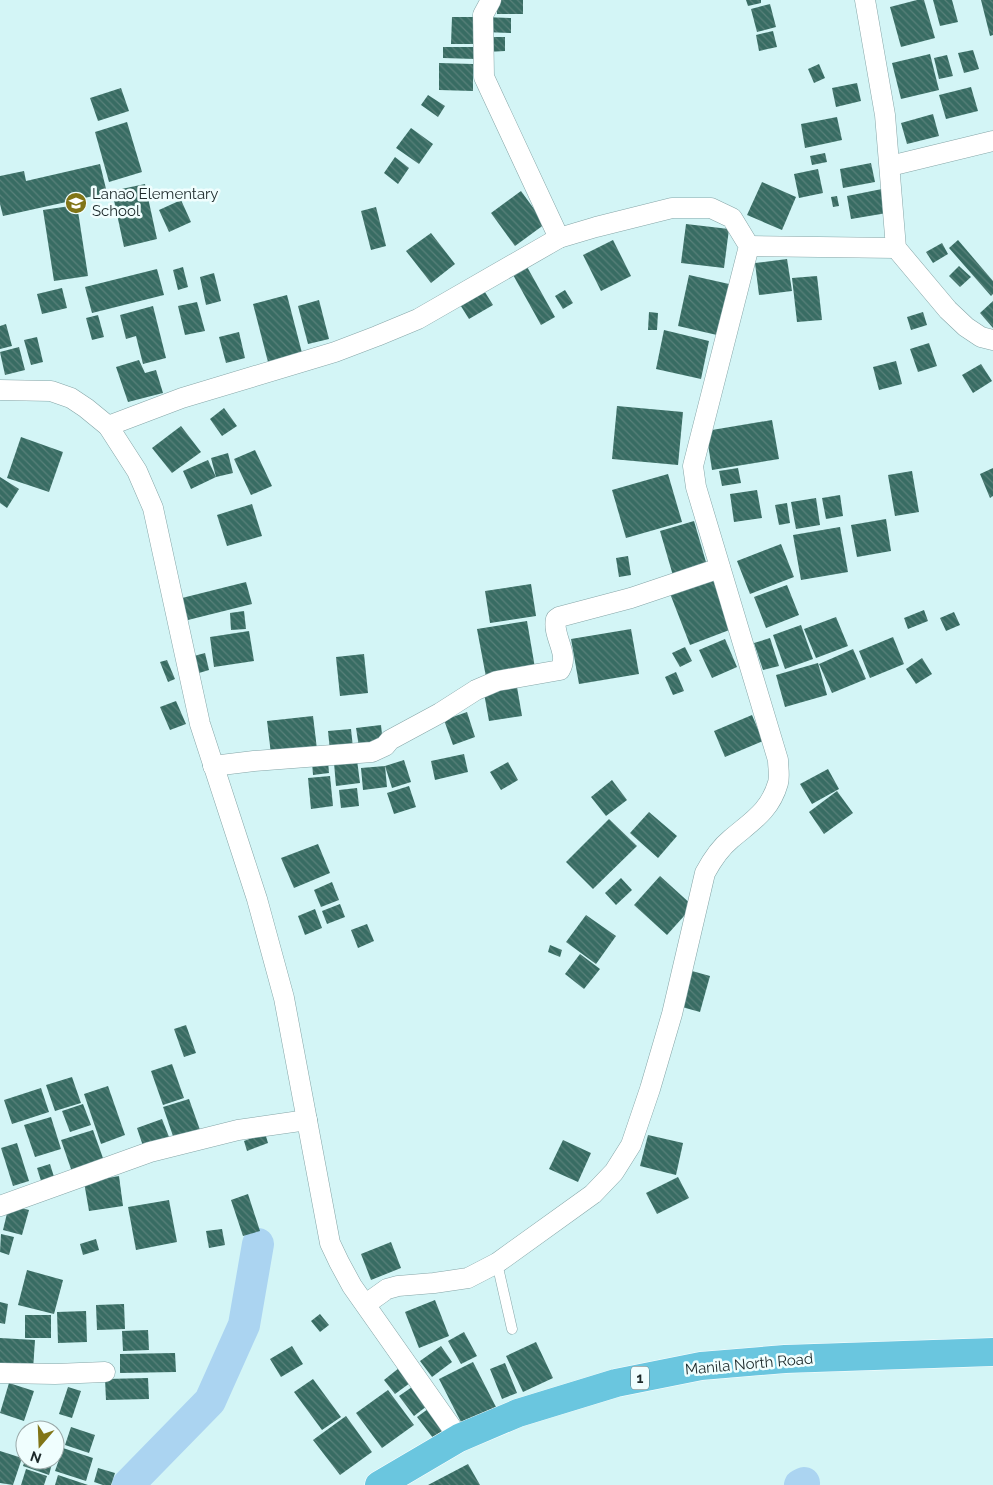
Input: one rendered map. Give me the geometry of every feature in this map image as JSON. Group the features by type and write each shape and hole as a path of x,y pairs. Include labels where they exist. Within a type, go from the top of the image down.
{"highway":[{"name":"Manila North Road","path":"379,1485 459,1438 518,1413 616,1383 701,1366 785,1359 984,1353"}],"street":[{"path":"491,0 483,15 484,77 559,238"},
{"path":"865,0 885,115 896,248 948,310 966,327 981,336 993,340"},
{"path":"890,166 993,141"},
{"path":"108,426 182,398 334,352 377,336 418,319 559,238 596,226 672,208 711,208 732,218 749,246 693,466 696,487 778,760 779,781 771,802 755,820 730,840 713,859 705,873 672,1014 650,1089 632,1145 614,1172 593,1194 497,1263 468,1278 387,1289 366,1304"},
{"path":"749,246 896,248"},
{"path":"0,390 51,391 71,398 108,426 137,471 153,508 200,724 257,899 284,998 330,1243 338,1262 459,1438"},
{"path":"214,766 372,752 385,746 390,740 440,713 476,690 497,681 560,670 563,660 554,626 558,617 631,598 720,568"},
{"path":"0,1206 150,1152 238,1130 307,1120"},
{"path":"0,1373 55,1374 105,1372"}],"lane":[{"path":"497,1263 512,1329"}],"building":[{"path":"497,0 523,0 523,14 497,14"},
{"path":"746,0 761,0 761,3 748,6"},
{"path":"924,0 935,38 901,47 890,7"},
{"path":"933,0 952,0 958,22 940,26"},
{"path":"981,0 993,0 993,35 990,36"},
{"path":"770,4 776,27 757,32 751,9"},
{"path":"452,17 481,17 481,44 451,44"},
{"path":"484,17 511,18 511,33 484,32"},
{"path":"773,31 777,47 759,51 756,35"},
{"path":"487,37 505,37 505,51 487,52"},
{"path":"443,47 475,47 475,59 443,58"},
{"path":"973,50 979,69 964,73 958,53"},
{"path":"930,54 939,90 901,99 892,63"},
{"path":"947,55 953,76 939,79 934,58"},
{"path":"439,63 473,64 473,91 439,90"},
{"path":"819,64 825,78 814,83 808,69"},
{"path":"857,83 861,101 836,107 832,88"},
{"path":"971,87 978,111 946,119 939,95"},
{"path":"121,88 129,111 98,121 90,98"},
{"path":"428,95 445,106 438,117 421,105"},
{"path":"933,114 939,136 907,144 901,123"},
{"path":"837,117 842,140 805,148 801,124"},
{"path":"127,122 142,172 109,182 95,132"},
{"path":"411,128 433,144 419,164 396,148"},
{"path":"825,153 827,162 812,165 810,156"},
{"path":"395,157 409,168 398,184 384,173"},
{"path":"871,163 875,182 843,188 840,169"},
{"path":"100,164 107,193 3,216 0,204 0,176 24,171 26,181"},
{"path":"818,169 823,193 799,198 794,174"},
{"path":"762,182 796,197 782,230 747,215"},
{"path":"145,184 157,239 124,247 112,191"},
{"path":"882,189 887,213 851,219 847,196"},
{"path":"521,191 545,224 515,246 491,213"},
{"path":"837,196 839,206 833,207 831,197"},
{"path":"181,200 191,222 169,232 159,210"},
{"path":"77,205 88,276 54,281 43,210"},
{"path":"376,207 386,246 371,250 361,211"},
{"path":"686,224 729,229 724,268 681,263"},
{"path":"431,233 455,264 431,283 406,251"},
{"path":"613,240 631,276 601,291 583,255"},
{"path":"958,240 993,281 993,294 991,296 949,248"},
{"path":"942,243 948,254 933,263 926,252"},
{"path":"787,259 792,291 759,295 755,263"},
{"path":"526,265 555,317 541,325 512,273"},
{"path":"959,266 971,277 960,287 949,276"},
{"path":"183,267 188,287 178,290 173,270"},
{"path":"157,269 164,295 92,313 85,287"},
{"path":"214,273 221,301 206,305 200,277"},
{"path":"689,275 729,284 717,335 678,326"},
{"path":"817,276 822,320 797,322 792,278"},
{"path":"62,288 67,308 42,314 37,294"},
{"path":"483,289 493,305 469,319 459,303"},
{"path":"565,290 573,303 563,309 555,296"},
{"path":"287,295 302,353 268,362 253,304"},
{"path":"319,300 329,339 308,344 298,306"},
{"path":"993,301 993,328 980,313"},
{"path":"197,302 205,331 185,335 178,306"},
{"path":"153,306 166,358 143,364 136,336 126,339 120,315"},
{"path":"649,312 658,313 657,330 648,330"},
{"path":"923,312 927,325 911,330 907,317"},
{"path":"98,315 104,337 92,340 86,318"},
{"path":"6,324 12,346 0,349 0,326"},
{"path":"664,330 709,341 701,379 656,369"},
{"path":"239,332 245,358 226,363 219,337"},
{"path":"37,337 43,362 31,365 24,340"},
{"path":"929,343 937,366 918,372 910,349"},
{"path":"19,347 25,370 5,375 0,352"},
{"path":"139,360 145,373 156,370 163,393 128,402 116,367"},
{"path":"896,361 902,384 879,390 873,367"},
{"path":"981,364 992,381 973,393 962,375"},
{"path":"617,406 683,412 678,465 612,459"},
{"path":"224,408 237,426 222,436 210,419"},
{"path":"772,420 779,459 712,470 706,431"},
{"path":"181,426 201,452 172,473 152,448"},
{"path":"21,437 63,452 49,492 7,478"},
{"path":"255,450 272,486 251,495 234,459"},
{"path":"228,453 233,473 216,477 211,458"},
{"path":"208,460 216,477 191,489 183,471"},
{"path":"738,468 741,483 722,486 719,471"},
{"path":"993,468 993,496 990,498 980,474"},
{"path":"912,471 919,512 895,516 888,475"},
{"path":"668,474 682,522 626,538 612,490"},
{"path":"0,477 19,489 7,508 0,503"},
{"path":"757,490 762,518 734,522 730,494"},
{"path":"840,495 843,516 826,519 822,498"},
{"path":"816,498 820,525 796,529 791,502"},
{"path":"787,503 790,523 779,525 775,505"},
{"path":"252,504 262,536 227,546 217,515"},
{"path":"886,519 891,551 857,557 851,525"},
{"path":"694,521 708,569 674,579 660,531"},
{"path":"840,527 848,572 801,580 793,535"},
{"path":"781,544 794,577 750,594 737,561"},
{"path":"628,556 631,575 619,577 616,558"},
{"path":"711,575 732,629 690,645 669,591"},
{"path":"246,582 252,604 188,620 182,598"},
{"path":"531,584 536,616 490,623 485,591"},
{"path":"787,585 799,615 766,628 754,597"},
{"path":"924,610 928,621 908,629 904,618"},
{"path":"244,611 246,629 231,630 230,613"},
{"path":"954,612 960,625 946,631 940,618"},
{"path":"836,617 848,646 816,658 804,629"},
{"path":"527,621 535,668 486,677 477,629"},
{"path":"801,625 813,659 785,669 773,635"},
{"path":"631,629 639,674 579,684 571,639"},
{"path":"249,631 254,661 214,667 210,637"},
{"path":"893,637 904,664 870,678 859,651"},
{"path":"770,638 779,666 763,670 754,643"},
{"path":"725,639 737,667 712,678 699,650"},
{"path":"685,647 692,661 680,667 672,653"},
{"path":"853,649 866,679 832,693 819,664"},
{"path":"205,653 209,670 199,673 194,656"},
{"path":"364,654 368,693 340,696 336,657"},
{"path":"922,658 932,674 916,684 906,669"},
{"path":"167,660 175,679 168,682 160,662"},
{"path":"818,663 827,695 785,707 776,675"},
{"path":"676,672 684,691 673,695 665,677"},
{"path":"517,687 522,716 489,721 484,693"},
{"path":"176,701 186,724 170,730 160,707"},
{"path":"467,712 475,737 453,745 444,720"},
{"path":"752,715 763,741 725,757 714,731"},
{"path":"313,716 317,749 271,754 267,721"},
{"path":"381,725 383,744 359,747 356,728"},
{"path":"351,729 353,748 330,751 328,731"},
{"path":"464,754 468,772 435,780 431,761"},
{"path":"357,760 360,783 336,786 334,763"},
{"path":"404,760 411,782 392,788 385,766"},
{"path":"328,761 329,773 313,775 312,762"},
{"path":"508,762 518,780 501,790 490,772"},
{"path":"385,766 387,787 363,790 361,768"},
{"path":"828,769 839,789 812,804 800,784"},
{"path":"330,776 333,806 311,809 308,778"},
{"path":"612,780 627,800 606,816 591,797"},
{"path":"409,786 416,807 394,814 387,793"},
{"path":"357,788 359,806 341,808 339,790"},
{"path":"837,791 853,813 824,834 809,812"},
{"path":"649,812 677,836 658,858 630,833"},
{"path":"609,819 637,846 593,889 566,862"},
{"path":"318,844 330,873 294,888 281,858"},
{"path":"660,876 693,906 667,935 634,905"},
{"path":"621,878 632,890 616,905 605,893"},
{"path":"332,882 339,900 321,907 314,890"},
{"path":"340,904 345,917 327,924 322,911"},
{"path":"315,909 322,928 305,935 298,916"},
{"path":"586,915 616,936 596,964 566,942"},
{"path":"367,924 374,941 358,948 351,930"},
{"path":"550,945 562,950 560,957 548,952"},
{"path":"580,954 600,969 584,989 565,974"},
{"path":"692,971 710,976 700,1012 682,1007"},
{"path":"186,1025 196,1053 184,1057 174,1029"},
{"path":"172,1064 184,1098 163,1105 151,1071"},
{"path":"72,1077 81,1103 55,1111 46,1085"},
{"path":"108,1086 125,1135 101,1144 84,1094"},
{"path":"41,1088 49,1112 12,1124 4,1100"},
{"path":"189,1099 200,1130 174,1139 163,1107"},
{"path":"83,1104 91,1125 70,1132 62,1111"},
{"path":"51,1117 61,1149 35,1157 24,1125"},
{"path":"162,1119 169,1137 143,1146 137,1128"},
{"path":"93,1130 104,1161 72,1172 61,1140"},
{"path":"265,1133 268,1143 247,1151 244,1141"},
{"path":"648,1135 683,1143 676,1175 640,1166"},
{"path":"563,1140 591,1153 578,1182 549,1169"},
{"path":"17,1143 29,1181 13,1186 1,1148"},
{"path":"50,1164 55,1180 42,1184 37,1168"},
{"path":"119,1176 123,1206 89,1211 84,1182"},
{"path":"678,1177 689,1198 657,1214 646,1193"},
{"path":"248,1194 260,1231 243,1236 231,1200"},
{"path":"169,1200 177,1242 136,1250 128,1207"},
{"path":"9,1205 29,1210 22,1235 3,1230"},
{"path":"222,1229 225,1245 209,1248 206,1231"},
{"path":"1,1234 14,1237 9,1255 0,1252"},
{"path":"96,1239 99,1250 83,1255 80,1244"},
{"path":"391,1242 401,1268 371,1280 361,1254"},
{"path":"27,1270 63,1280 54,1314 18,1305"},
{"path":"435,1300 449,1336 419,1348 405,1312"},
{"path":"0,1302 8,1304 5,1324 0,1323"},
{"path":"124,1304 125,1329 97,1330 96,1305"},
{"path":"86,1311 87,1342 58,1343 57,1312"},
{"path":"320,1314 329,1325 320,1332 311,1321"},
{"path":"25,1315 51,1315 51,1338 25,1338"},
{"path":"148,1330 149,1350 123,1351 122,1331"},
{"path":"464,1332 477,1356 461,1364 448,1341"},
{"path":"0,1338 35,1340 33,1370 0,1369"},
{"path":"536,1342 553,1378 523,1392 506,1356"},
{"path":"292,1346 303,1364 281,1377 270,1359"},
{"path":"441,1346 452,1362 432,1377 420,1361"},
{"path":"175,1353 176,1372 120,1373 120,1354"},
{"path":"473,1362 496,1407 462,1424 439,1379"},
{"path":"505,1363 517,1393 502,1399 490,1369"},
{"path":"399,1368 410,1383 395,1394 384,1380"},
{"path":"148,1378 149,1399 106,1400 105,1379"},
{"path":"313,1379 341,1417 322,1430 294,1392"},
{"path":"9,1383 34,1391 24,1420 0,1413"},
{"path":"68,1387 81,1391 72,1418 59,1414"},
{"path":"412,1387 427,1406 414,1416 399,1396"},
{"path":"388,1390 414,1425 382,1448 356,1413"},
{"path":"432,1406 448,1427 433,1438 417,1417"},
{"path":"346,1416 372,1452 340,1475 313,1440"},
{"path":"71,1427 95,1435 89,1453 65,1445"},
{"path":"65,1449 93,1458 86,1481 55,1471 65,1470"},
{"path":"0,1451 15,1456 15,1470 18,1470 13,1485 0,1483"},
{"path":"468,1464 480,1485 428,1485"},
{"path":"98,1468 115,1473 111,1485 94,1482"},
{"path":"26,1470 47,1476 44,1485 21,1485"},
{"path":"35,1470 50,1470 49,1475"},
{"path":"58,1475 88,1485 55,1485"}],"waterway":[{"path":"128,1485 210,1401 244,1325 258,1244"},
{"path":"800,1485 804,1483"}],"place":[{"name":"Lanao Elementary School","path":"76,203"}]}
